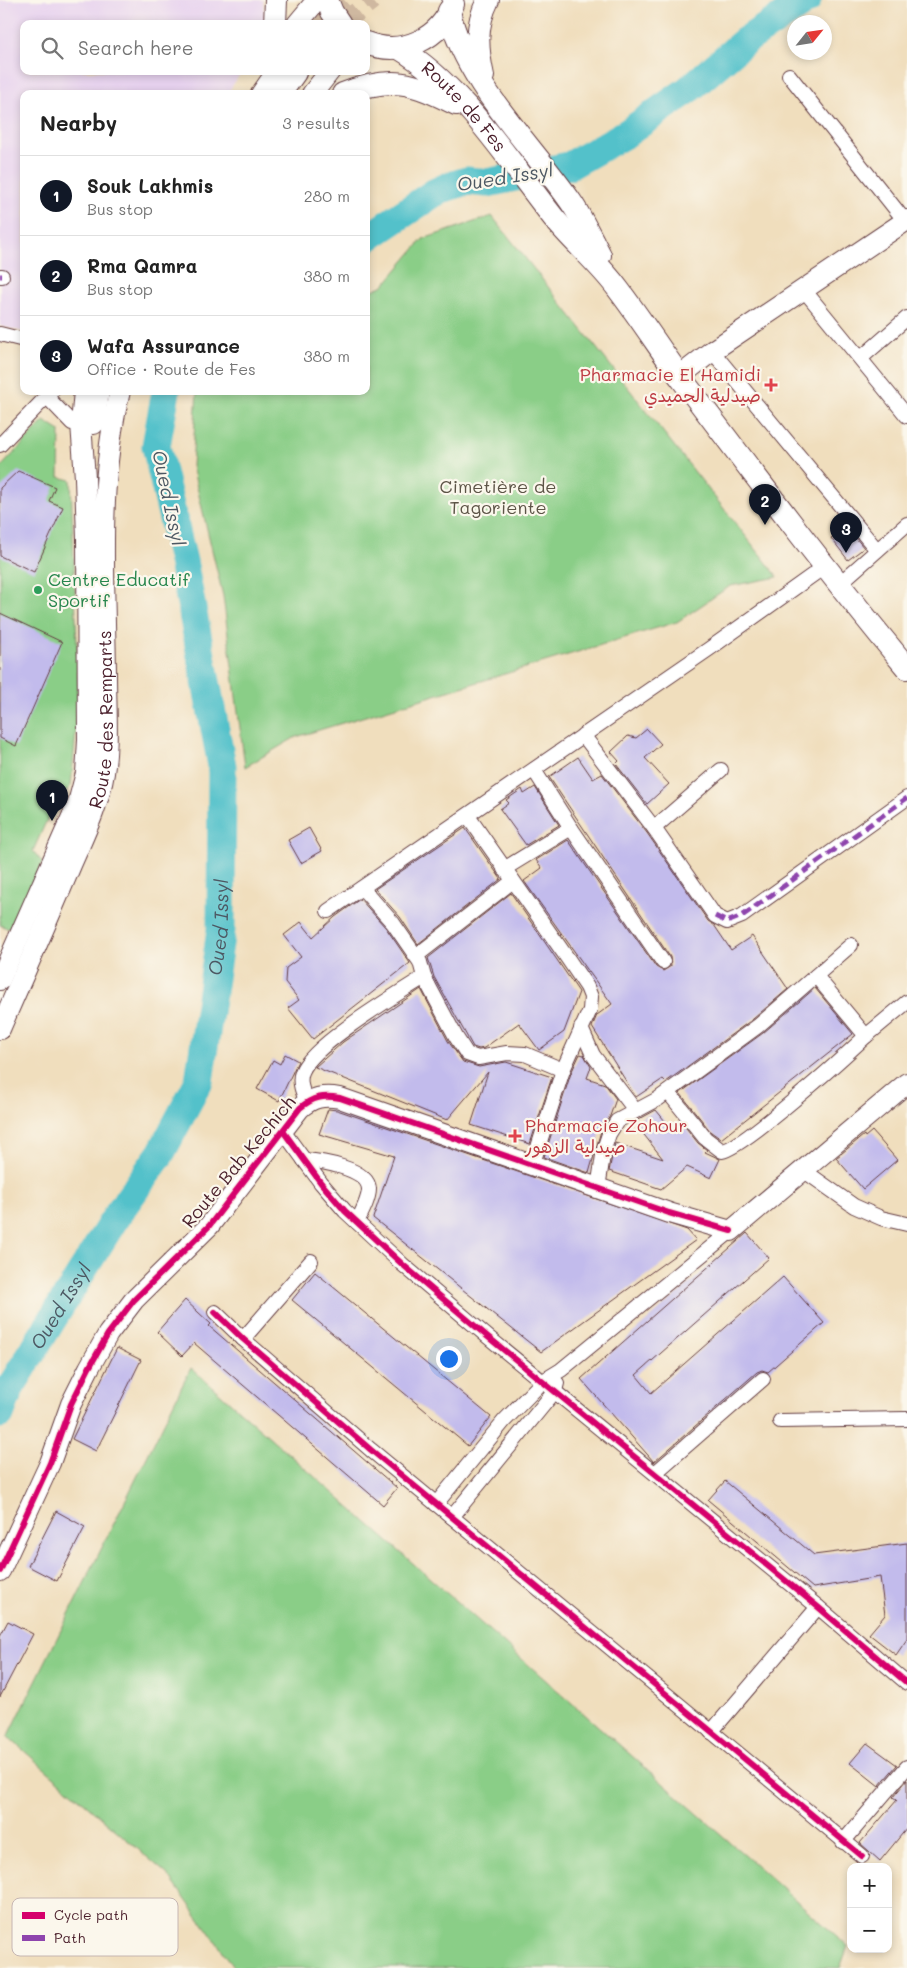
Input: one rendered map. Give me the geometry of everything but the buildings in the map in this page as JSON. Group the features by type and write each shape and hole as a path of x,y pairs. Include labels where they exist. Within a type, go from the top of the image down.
{"main road":[{"path":"275,20 276,0"},
{"path":"327,0 337,20"},
{"path":"486,89 477,40 479,24 488,0"},
{"path":"370,44 382,48 399,48 417,43 427,37 441,24 452,6"},
{"name":"Route de Fes","path":"452,6 454,30 463,54 486,89 572,204 617,288"},
{"name":"Route de Fes","path":"399,48 436,76 469,111 511,159 554,218 617,288 680,376 824,567 907,668"},
{"path":"354,90 363,86 386,82 409,85 428,90 469,111"}],"street":[{"path":"300,20 317,0"},
{"path":"248,90 258,75"},
{"path":"266,90 283,75"},
{"path":"282,90 285,75"},
{"path":"315,90 327,75"},
{"path":"680,376 712,351 906,221 790,75"},
{"path":"804,290 907,416"},
{"path":"861,358 907,318"},
{"path":"0,334 20,339"},
{"path":"712,351 877,550"},
{"path":"0,444 49,395"},
{"path":"51,395 72,423 81,424"},
{"name":"Route des Remparts","path":"0,980 78,803 86,774 88,740 85,478 81,424 84,395"},
{"path":"85,478 98,395"},
{"name":"Route des Remparts","path":"0,1028 97,805 101,789 106,739 105,538 108,470 119,395"},
{"path":"838,585 907,524"},
{"path":"328,911 468,816 824,567"},
{"path":"584,735 654,828 715,916 727,922 742,916 907,798"},
{"path":"534,770 571,828 663,962"},
{"path":"654,828 721,770"},
{"path":"468,816 587,987 592,1004 563,1070 532,1166"},
{"path":"504,869 571,828"},
{"path":"416,956 514,881"},
{"path":"362,888 393,923 420,962 424,977 456,1037 471,1057 485,1057 507,1053 525,1054 563,1070"},
{"path":"598,1188 604,1149 609,1134 618,1121 668,1092 758,1026 851,945"},
{"path":"816,976 866,1036"},
{"path":"307,1102 301,1088 301,1074 314,1054 424,977"},
{"path":"668,1092 705,1138 722,1151 728,1150 756,1130 829,1070 907,1002"},
{"path":"581,1028 594,1055 635,1110"},
{"path":"436,1504 504,1421 542,1381 561,1370 731,1231 907,1083"},
{"name":"Route Bab Kechich","path":"0,1571 50,1462 71,1404 108,1334 134,1300 209,1226 307,1102 316,1097 340,1098 669,1213 731,1231"},
{"path":"283,1131 321,1183 357,1222 402,1264 818,1607 907,1684"},
{"path":"304,1160 321,1161 340,1167 362,1176 366,1180 369,1190 357,1222"},
{"path":"803,1170 854,1206 881,1218 907,1224"},
{"path":"243,1339 311,1261"},
{"path":"215,1312 243,1339 436,1504 862,1856"},
{"path":"452,1517 555,1391 561,1370"},
{"path":"655,1473 763,1379"},
{"path":"780,1421 907,1419"},
{"path":"711,1732 818,1607"},
{"path":"843,1842 907,1767"}],"shaded area":[{"path":"0,0 263,0 265,20 20,20 20,75 239,75 230,90 20,90 20,331 0,326"}],"green space":[{"name":"Cimetière de Tagoriente","path":"492,216 778,577 730,586 677,622 296,737 245,767 223,596 192,466 197,395 370,395 370,291 384,285 423,239"},
{"name":"Centre Educatif Sportif","path":"44,421 60,431 59,477 71,480 79,700 71,786 53,806 33,851 43,863 9,929 0,925 0,468"},
{"path":"191,1368 847,1945 847,1949 840,1968 235,1968 168,1875 8,1737"}],"waterway":[{"path":"370,236 434,193 447,187 467,181 487,183 569,166 627,133 688,90 745,41 807,0"},
{"name":"Oued Issyl","path":"0,1414 10,1388 117,1215 161,1153 199,1081 221,930 222,766 183,561 156,446 165,395"}],"tunnel":[{"path":"322,20 344,0"},
{"path":"347,20 372,0"}],"marked path":[{"path":"715,916 727,922 742,916 907,798"}],"cycle path":[{"path":"0,1571 50,1463 71,1404 108,1334 134,1300 209,1226 300,1108 309,1101 323,1097 340,1098 669,1213 731,1231"},
{"path":"283,1131 321,1183 345,1211 402,1264 488,1337 818,1607 907,1683"},
{"path":"215,1312 243,1339 371,1450 862,1856"}],"place":[{"name":"Pharmacie El Hamidi صيدلية الحميدي","path":"771,385"},
{"name":"Rma Qamra","path":"765,525"},
{"name":"Wafa Assurance","path":"846,553"},
{"name":"Centre Educatif Sportif","path":"38,590"},
{"name":"Souk Lakhmis","path":"52,821"},
{"name":"Pharmacie Zohour صيدلية الزهور","path":"515,1136"}]}
